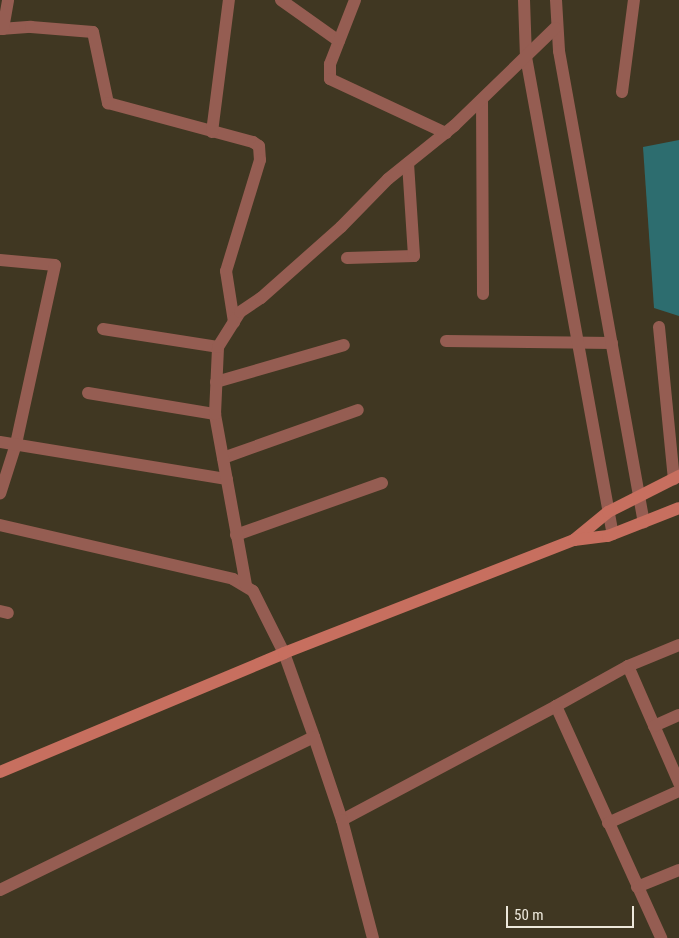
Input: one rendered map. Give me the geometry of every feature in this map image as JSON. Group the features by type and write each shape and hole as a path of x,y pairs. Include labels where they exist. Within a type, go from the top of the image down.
{"main road":[{"path":"574,540 608,512 676,477"},
{"path":"0,772 284,654 574,540 613,534 679,508"}],"street":[{"path":"8,0 2,29 31,27 92,32 108,103 253,142 262,152 226,271 234,322"},
{"path":"212,132 229,0"},
{"path":"281,0 339,41"},
{"path":"355,0 330,64 330,79 446,133"},
{"path":"524,0 526,57 613,534"},
{"path":"556,0 555,28 612,344 637,497 644,522"},
{"path":"622,92 634,0"},
{"path":"372,938 342,820 314,737 284,654 261,604 246,585 214,414 218,347 240,312 283,279 408,163 446,133 555,28"},
{"path":"482,100 483,294"},
{"path":"347,258 414,256 408,163"},
{"path":"0,260 55,265 16,444 0,494"},
{"path":"659,327 676,477"},
{"path":"103,329 218,347"},
{"path":"446,340 612,344"},
{"path":"216,382 344,345"},
{"path":"88,393 214,414"},
{"path":"223,458 358,410"},
{"path":"0,442 227,479"},
{"path":"236,535 382,483"},
{"path":"0,525 246,585"},
{"path":"342,820 628,666 679,645"},
{"path":"628,666 679,783"},
{"path":"556,706 661,938"},
{"path":"654,726 679,715"},
{"path":"0,890 314,737"},
{"path":"608,823 679,791"},
{"path":"637,887 679,870"}],"water":[{"path":"679,140 679,316 654,308 643,147"}]}
